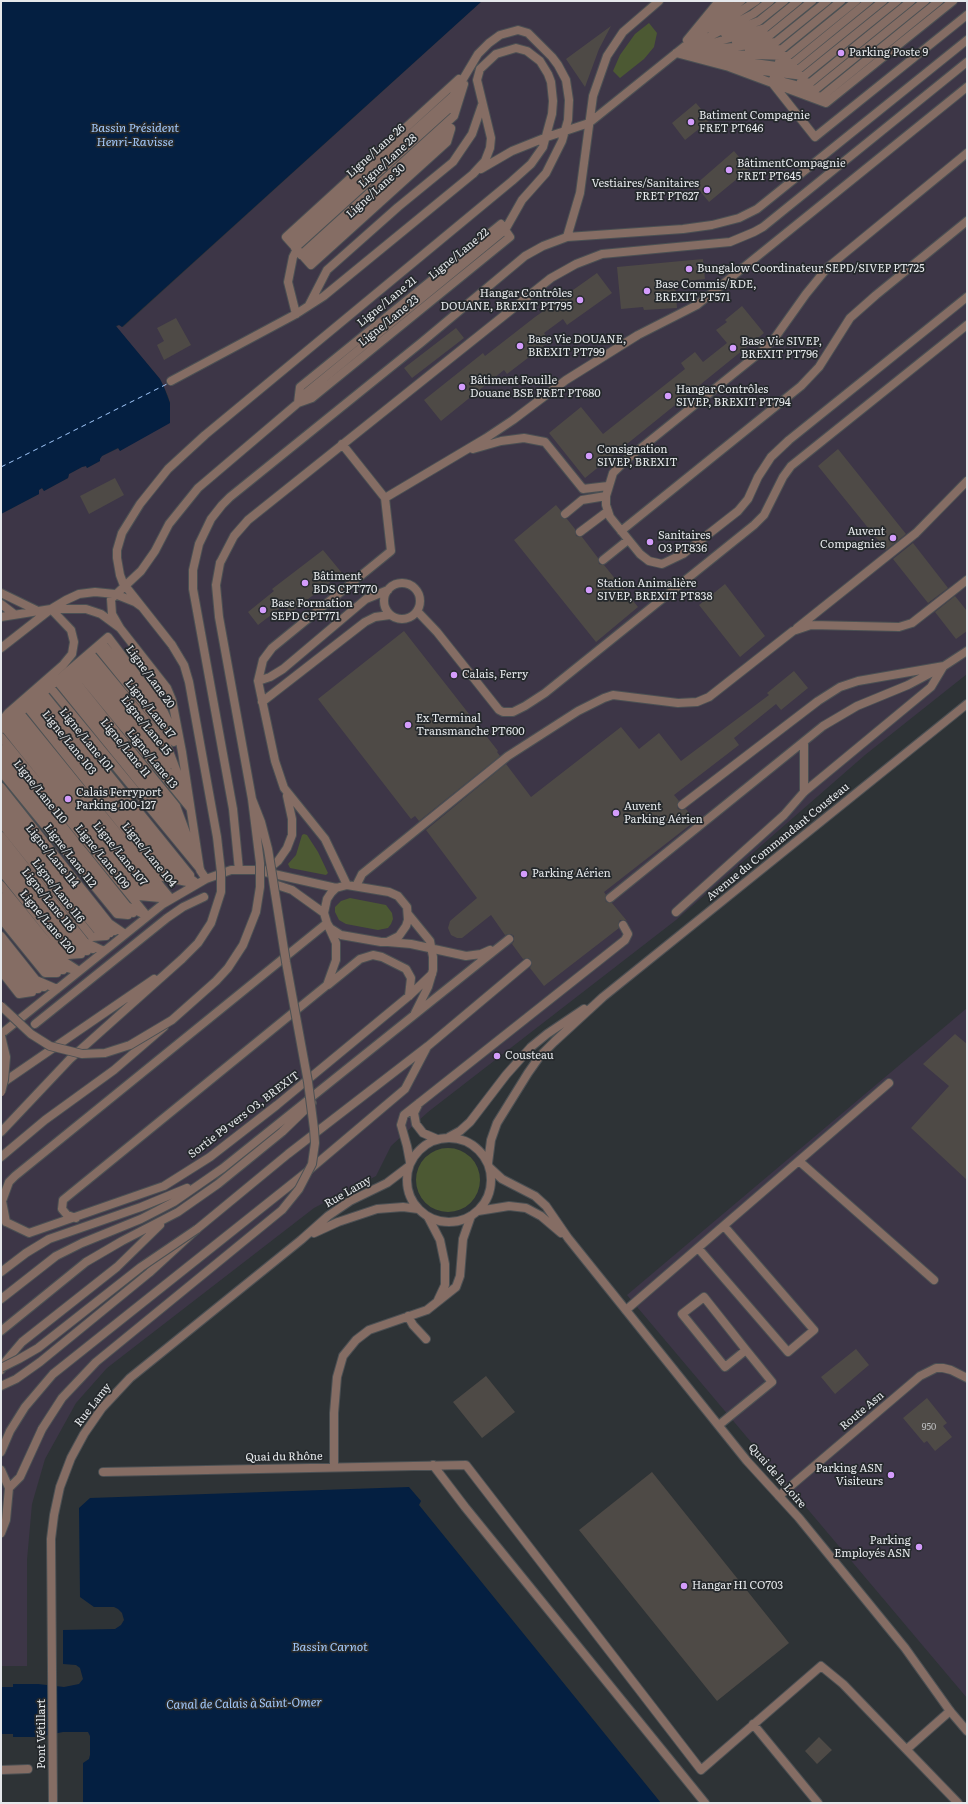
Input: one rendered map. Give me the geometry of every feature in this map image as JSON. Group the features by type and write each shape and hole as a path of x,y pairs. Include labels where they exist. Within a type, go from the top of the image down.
{"street":[{"path":"567,237 580,193 593,96 611,48 623,32 659,1"},
{"path":"676,53 719,1"},
{"path":"676,53 729,1"},
{"path":"473,174 512,151 547,136 589,123 741,1"},
{"path":"676,53 756,1"},
{"path":"676,53 754,14 770,1"},
{"path":"762,24 784,1"},
{"path":"676,53 762,24 798,1"},
{"path":"676,53 770,35 812,1"},
{"path":"676,53 776,42 827,1"},
{"path":"676,53 782,49 841,1"},
{"path":"793,63 856,1"},
{"path":"676,53 793,63 870,1"},
{"path":"676,53 793,63 883,1"},
{"path":"729,67 804,76 897,1"},
{"path":"812,86 911,1"},
{"path":"676,53 812,86 925,1"},
{"path":"729,67 820,97 939,1"},
{"path":"729,67 826,104 953,1"},
{"path":"773,84 815,137 967,15"},
{"path":"298,251 453,105 468,70 478,54 489,43 506,32 518,30 528,33 534,37 552,57 566,80 569,110 566,130"},
{"path":"239,870 233,809 193,589 194,564 199,544 216,512 230,496 422,342 525,256 543,246 567,237 683,229 712,225 739,218 757,209 967,40"},
{"path":"1,1132 70,1059 198,943 211,923 221,892 221,872 214,823 189,682 184,665 172,645 125,586 118,567 118,543 128,522 140,504 168,469 200,439 518,176 537,156 547,136 552,114 553,91 548,74 537,58 527,51 516,48 510,49 490,59 484,64 478,74"},
{"path":"171,381 308,307 324,296 473,174 485,161 490,148 491,138 482,104 478,80 478,54"},
{"path":"1,1157 45,1120 131,1056 200,997 228,968 243,945 250,930 258,900 260,876 259,851 252,799 219,617 216,585 220,563 234,536 248,520 542,285 576,264 610,252 730,242 746,236 762,227 967,62"},
{"path":"298,251 451,129 468,70"},
{"path":"296,314 288,282 293,257 468,70"},
{"path":"385,498 502,427 566,380 638,335 697,305 967,87"},
{"path":"308,307 327,270 398,207 453,162 472,134 482,104"},
{"name":"Ligne/Lane 28","path":"298,251 454,116"},
{"name":"Ligne/Lane 22","path":"115,594 142,571 155,551 169,524 198,488 298,403 307,392 505,230 522,200 546,173 559,150 566,130"},
{"path":"967,154 828,267 806,294 774,339 763,350 626,460 613,473 606,496 610,517 640,554 649,561 662,564 683,554 738,511 748,499 758,477 771,458 789,440 967,297"},
{"path":"621,531 801,386 819,367 850,318 967,221"},
{"path":"417,611 434,628 499,710 513,712 525,706 551,688 757,523 764,515 783,477 791,466 967,325"},
{"path":"452,457 501,441 524,438 544,442 583,489 608,486"},
{"path":"266,872 278,861 287,848 292,835 292,819 287,793 275,761 258,681 263,660 272,648 391,551 385,498 342,444"},
{"path":"356,886 362,874 508,756 578,711 613,695 678,703 697,702 709,697 916,533 967,481"},
{"path":"565,514 582,500 606,496"},
{"path":"580,532 608,511"},
{"path":"603,560 628,540"},
{"path":"793,631 811,625 899,627 912,624 967,580"},
{"path":"258,681 270,677 283,669 366,599 398,584 406,584 412,587 419,596 420,604 417,611 412,616 405,619 390,615 375,617 365,622 262,702"},
{"path":"388,590 385,597 385,605 390,615"},
{"path":"1,648 51,609 79,594 100,592 115,594 131,600 142,607"},
{"path":"1,593 36,610"},
{"path":"115,594 111,600 110,606 115,619 120,628 167,688 172,700 182,752 200,870"},
{"path":"1,606 14,614"},
{"path":"51,609 71,630 74,642 72,654 63,665 8,713 19,713 79,662"},
{"path":"1,617 36,610 51,609 93,611 108,617 120,628"},
{"path":"1,613 14,614"},
{"path":"610,898 839,715 908,685 944,666 967,651"},
{"path":"79,662 206,879"},
{"path":"79,662 182,752"},
{"path":"79,662 191,808"},
{"path":"79,662 168,759 191,808"},
{"path":"79,662 179,821 200,870"},
{"name":"Ligne/Lane 20","path":"79,662 162,708 182,752"},
{"path":"676,912 784,815 804,792 931,687 944,666"},
{"path":"682,805 813,704 840,687 858,681 944,666"},
{"name":"Avenue du Commandant Cousteau","path":"489,1166 491,1140 495,1128 528,1073 549,1047 603,997 967,704"},
{"path":"19,713 197,884"},
{"path":"19,713 169,872 197,884"},
{"path":"19,713 146,891 171,899"},
{"name":"Ligne/Lane 104","path":"19,713 171,899"},
{"path":"1,737 147,916"},
{"path":"804,742 804,792"},
{"name":"Ligne/Lane 109","path":"1,749 127,906 147,916"},
{"name":"Ligne/Lane 110","path":"1,761 122,910 147,916"},
{"path":"1,772 117,914 147,916"},
{"name":"Ligne/Lane 112","path":"1,787 109,923 125,934"},
{"path":"287,793 325,839 347,885"},
{"path":"1,799 104,927 125,934"},
{"path":"9,1488 20,1477 42,1429 62,1398 96,1362 282,1210 299,1189 312,1164 315,1143 308,1082 287,968 268,849 261,822 252,799"},
{"name":"Ligne/Lane 114","path":"1,811 98,932 125,934"},
{"path":"1,823 92,937 125,934"},
{"name":"Ligne/Lane 116","path":"1,836 85,942 104,951"},
{"path":"1,848 80,946 104,951"},
{"name":"Ligne/Lane 118","path":"1,859 74,950 104,951"},
{"path":"1,1092 4,1080 6,1057 1,1035 147,916 171,899 217,874 239,870 266,872 336,888 347,885 356,886 389,892 398,896 403,901 408,914 427,937 433,949 434,964 432,974 428,987 413,1015"},
{"path":"1,871 68,955 104,951"},
{"name":"Ligne/Lane 120","path":"1,884 62,960 79,971"},
{"path":"277,885 292,890 324,913"},
{"path":"327,985 336,960 336,943 324,913 327,899 336,888"},
{"path":"1,896 56,965 79,971"},
{"path":"34,1024 167,918 183,907 204,897"},
{"path":"1,908 50,969 79,971"},
{"path":"387,942 394,939 403,931 408,920 408,914"},
{"path":"1,919 45,973 79,971"},
{"path":"1,1299 56,1256 82,1243 159,1211 174,1202 235,1158 506,941 481,954 466,956 411,944 381,942 342,935 330,928 327,923"},
{"path":"4,1218 2,1201 9,1182 15,1176 327,923"},
{"path":"409,1164 422,1147 437,1139 448,1137 462,1139 469,1143 482,1154 489,1166 491,1180 490,1191 485,1202 478,1211 463,1220 451,1222 439,1221 428,1217 418,1209 411,1200 407,1189 406,1178 409,1164 408,1150 401,1127 401,1119 406,1112 420,1103 625,940 628,934 623,925"},
{"path":"1,936 36,980 57,989"},
{"path":"1,947 31,985 57,989"},
{"path":"76,1218 66,1215 62,1209 63,1200 360,959 373,955 382,957 406,969 411,978 409,996"},
{"path":"1,959 26,989 57,989"},
{"path":"1,1084 182,959"},
{"path":"1,1386 16,1379 40,1362 149,1274 198,1229 288,1154 428,1046 527,963"},
{"path":"1,971 19,994 57,989"},
{"name":"Sortie P9 vers O3, BREXIT","path":"4,1218 29,1233 76,1218 164,1186 210,1157 283,1100 409,996 432,974"},
{"name":"Avenue du Commandant Cousteau","path":"448,1137 460,1131 470,1122 506,1075 532,1047 547,1034 603,997"},
{"path":"1,1006 22,1026 41,1040 61,1049 82,1054 105,1053 130,1045 172,1020"},
{"path":"1,1452 10,1431 24,1407 53,1374 308,1171 405,1089 428,1046"},
{"path":"1,1331 86,1262 122,1241 164,1221 195,1201 238,1169 282,1132 363,1056"},
{"path":"626,1310 889,1083"},
{"path":"420,1103 414,1116 416,1124 423,1132 437,1139"},
{"path":"799,1161 934,1280"},
{"name":"Rue Lamy","path":"52,1664 50,1565 53,1521 63,1480 84,1434 102,1408 130,1378 338,1209 387,1183 409,1164"},
{"name":"Quai de la Loire","path":"489,1166 502,1178 538,1198 549,1209 568,1238 753,1468 779,1496 912,1656 950,1711 967,1730"},
{"path":"1,1272 26,1253 57,1236 141,1207 201,1182"},
{"name":"Quai de la Loire","path":"478,1211 509,1206 526,1208 541,1216 568,1238"},
{"name":"Rue Lamy","path":"301,1240 327,1226 377,1209 394,1207 418,1209"},
{"path":"334,1467 334,1413 337,1377 343,1356 356,1340 369,1330 434,1306 454,1290 458,1284 463,1239 471,1216"},
{"path":"428,1217 440,1240 445,1264 444,1289 434,1306"},
{"path":"1,1371 5,1362 22,1342 118,1267 164,1221"},
{"path":"698,1248 788,1352 793,1348 814,1330 724,1226"},
{"path":"1,1368 38,1348 141,1267 198,1229"},
{"path":"719,1425 772,1382 704,1297 682,1314 725,1367 746,1350"},
{"path":"408,1316 412,1325 426,1339"},
{"name":"Route Asn","path":"779,1496 920,1376 936,1368 943,1368 951,1370 967,1378"},
{"name":"Quai du Rhône","path":"103,1472 466,1465 701,1770 753,1724"},
{"path":"433,1466 470,1514 705,1803"},
{"path":"1,1470 9,1488 6,1520 1,1533"},
{"name":"Pont Vétillart","path":"52,1664 53,1803"},
{"path":"818,1803 753,1724 821,1666 843,1684 958,1803"},
{"path":"907,1749 950,1711"},
{"path":"1,1770 28,1769"}],"shaded area":[{"path":"482,1 967,1 967,674 865,755 676,920 428,1112 391,1146 376,1176 314,1208 107,1368 76,1403 45,1459 32,1504 27,1560 27,1666 1,1666 1,514 39,494 39,490 42,488 44,491 68,478 69,474 82,467 86,466 87,468 100,461 99,459 102,456 119,448 120,451 170,403 160,379 116,327 119,325 123,327"},
{"path":"967,1008 967,1698 627,1295"}],"green space":[{"path":"649,23 657,33 654,47 644,59 620,78 613,71 620,55 635,34"},
{"path":"302,835 307,835 318,852 328,873 326,875 290,868 288,864 296,855"},
{"path":"350,898 386,905 392,913 393,919 391,924 388,928 378,930 346,924 339,920 335,912 335,907 341,901"},
{"path":"448,1148 460,1150 471,1157 478,1168 480,1180 478,1192 471,1203 460,1210 448,1212 436,1210 425,1203 418,1192 416,1180 418,1168 425,1157 436,1150"}],"water":[{"name":"Bassin Président Henri-Ravisse","path":"1,1 482,1 122,327 119,325 116,326 160,379 170,403 170,423 120,451 118,448 102,456 100,461 87,468 86,466 82,467 69,474 68,478 44,491 42,488 39,490 39,494 1,514"},
{"name":"Bassin Carnot","path":"409,1487 421,1501 419,1505 661,1803 83,1803 83,1763 89,1759 90,1755 90,1736 88,1732 63,1732 38,1737 13,1737 13,1734 1,1734 1,1687 13,1687 13,1684 38,1684 64,1687 79,1684 83,1679 80,1668 76,1665 63,1664 63,1630 115,1629 121,1625 124,1620 122,1613 118,1609 114,1607 94,1607 80,1597 79,1508 90,1498"}],"building":[{"path":"611,26 599,49 585,87 566,59"},
{"name":"Batiment Compagnie FRET PT646","path":"696,103 710,120 685,140 672,123"},
{"name":"BâtimentCompagnie FRET PT645","path":"734,151 749,169 709,202 695,185"},
{"name":"Base Commis/RDE, BREXIT PT571","path":"703,259 705,279 675,282 677,308 644,310 643,307 621,309 617,267"},
{"path":"597,273 612,293 567,325 563,319 544,333 550,341 507,374 504,370 441,421 424,400 483,353 485,356 535,317"},
{"path":"742,306 764,333 585,478 549,433 581,407 603,434 685,369 681,363 695,352 703,362 727,343 716,330 727,322 725,320"},
{"path":"176,318 191,345 164,360 157,345 164,341 157,328"},
{"path":"456,328 464,338 412,378 404,368"},
{"path":"838,449 906,534 886,550 818,466"},
{"path":"115,478 124,495 89,514 80,496"},
{"name":"Station Animalière SIVEP, BREXIT PT838","path":"556,505 561,511 561,517 567,519 575,529 576,536 582,537 598,558 599,564 604,565 638,607 596,642 514,540"},
{"path":"913,543 948,588 928,603 893,559"},
{"name":"Bâtiment BDS CPT770","path":"323,550 342,573 290,613 284,605 258,625 248,612 274,591 272,589"},
{"path":"725,584 765,636 740,657 699,605"},
{"path":"955,596 967,611 967,631 956,639 935,612"},
{"name":"Ex Terminal Transmanche PT600","path":"404,631 498,751 497,752 500,756 419,821 415,816 411,819 318,699"},
{"path":"794,671 808,688 781,710 776,704 734,738 739,745 674,795 679,801 677,805 678,809 686,809 695,821 604,892 606,895 606,902 612,903 627,921 620,920 618,925 619,928 544,986 530,968 532,964 531,960 528,958 523,959 512,944 514,941 514,936 511,934 505,935 491,915 462,938 457,938 451,935 448,928 450,921 477,898 426,830 506,764 531,797 621,727 639,749 659,733 681,761 769,695 767,693"},
{"path":"955,1034 967,1044 967,1180 911,1128 949,1086 923,1064"},
{"path":"856,1349 869,1365 835,1394 821,1377"},
{"path":"486,1376 515,1412 482,1438 453,1402"},
{"path":"927,1398 947,1423 943,1426 952,1437 935,1451 927,1441 924,1443 903,1418"},
{"name":"Hangar H1 CO703","path":"652,1472 789,1643 717,1701 579,1530"},
{"path":"819,1737 832,1750 817,1764 805,1751"}],"ferry route":[{"path":"1,467 169,383"}],"place":[{"name":"Parking Poste 9","path":"841,53"},
{"name":"Batiment Compagnie FRET PT646","path":"691,122"},
{"name":"BâtimentCompagnie FRET PT645","path":"729,170"},
{"name":"Vestiaires/Sanitaires FRET PT627","path":"707,190"},
{"name":"Bungalow Coordinateur SEPD/SIVEP PT725","path":"689,269"},
{"name":"Base Commis/RDE, BREXIT PT571","path":"647,291"},
{"name":"Hangar Contrôles DOUANE, BREXIT PT795","path":"580,300"},
{"name":"Base Vie DOUANE, BREXIT PT799","path":"520,346"},
{"name":"Base Vie SIVEP, BREXIT PT796","path":"733,348"},
{"name":"Bâtiment Fouille Douane BSE FRET PT680","path":"462,387"},
{"name":"Hangar Contrôles SIVEP, BREXIT PT794","path":"668,396"},
{"name":"Consignation SIVEP, BREXIT","path":"589,456"},
{"name":"Auvent Compagnies","path":"893,538"},
{"name":"Sanitaires O3 PT836","path":"650,542"},
{"name":"Bâtiment BDS CPT770","path":"305,583"},
{"name":"Station Animalière SIVEP, BREXIT PT838","path":"589,590"},
{"name":"Base Formation SEPD CPT771","path":"263,610"},
{"name":"Calais, Ferry","path":"454,675"},
{"name":"Ex Terminal Transmanche PT600","path":"408,725"},
{"name":"Calais Ferryport Parking 100-127","path":"68,799"},
{"name":"Auvent Parking Aérien","path":"616,813"},
{"name":"Parking Aérien","path":"524,874"},
{"name":"Cousteau","path":"497,1056"},
{"name":"Parking ASN Visiteurs","path":"891,1475"},
{"name":"Parking Employés ASN","path":"919,1547"},
{"name":"Hangar H1 CO703","path":"684,1586"}],"water label":[{"name":"Canal de Calais à Saint-Omer","path":"244,1704"}]}
